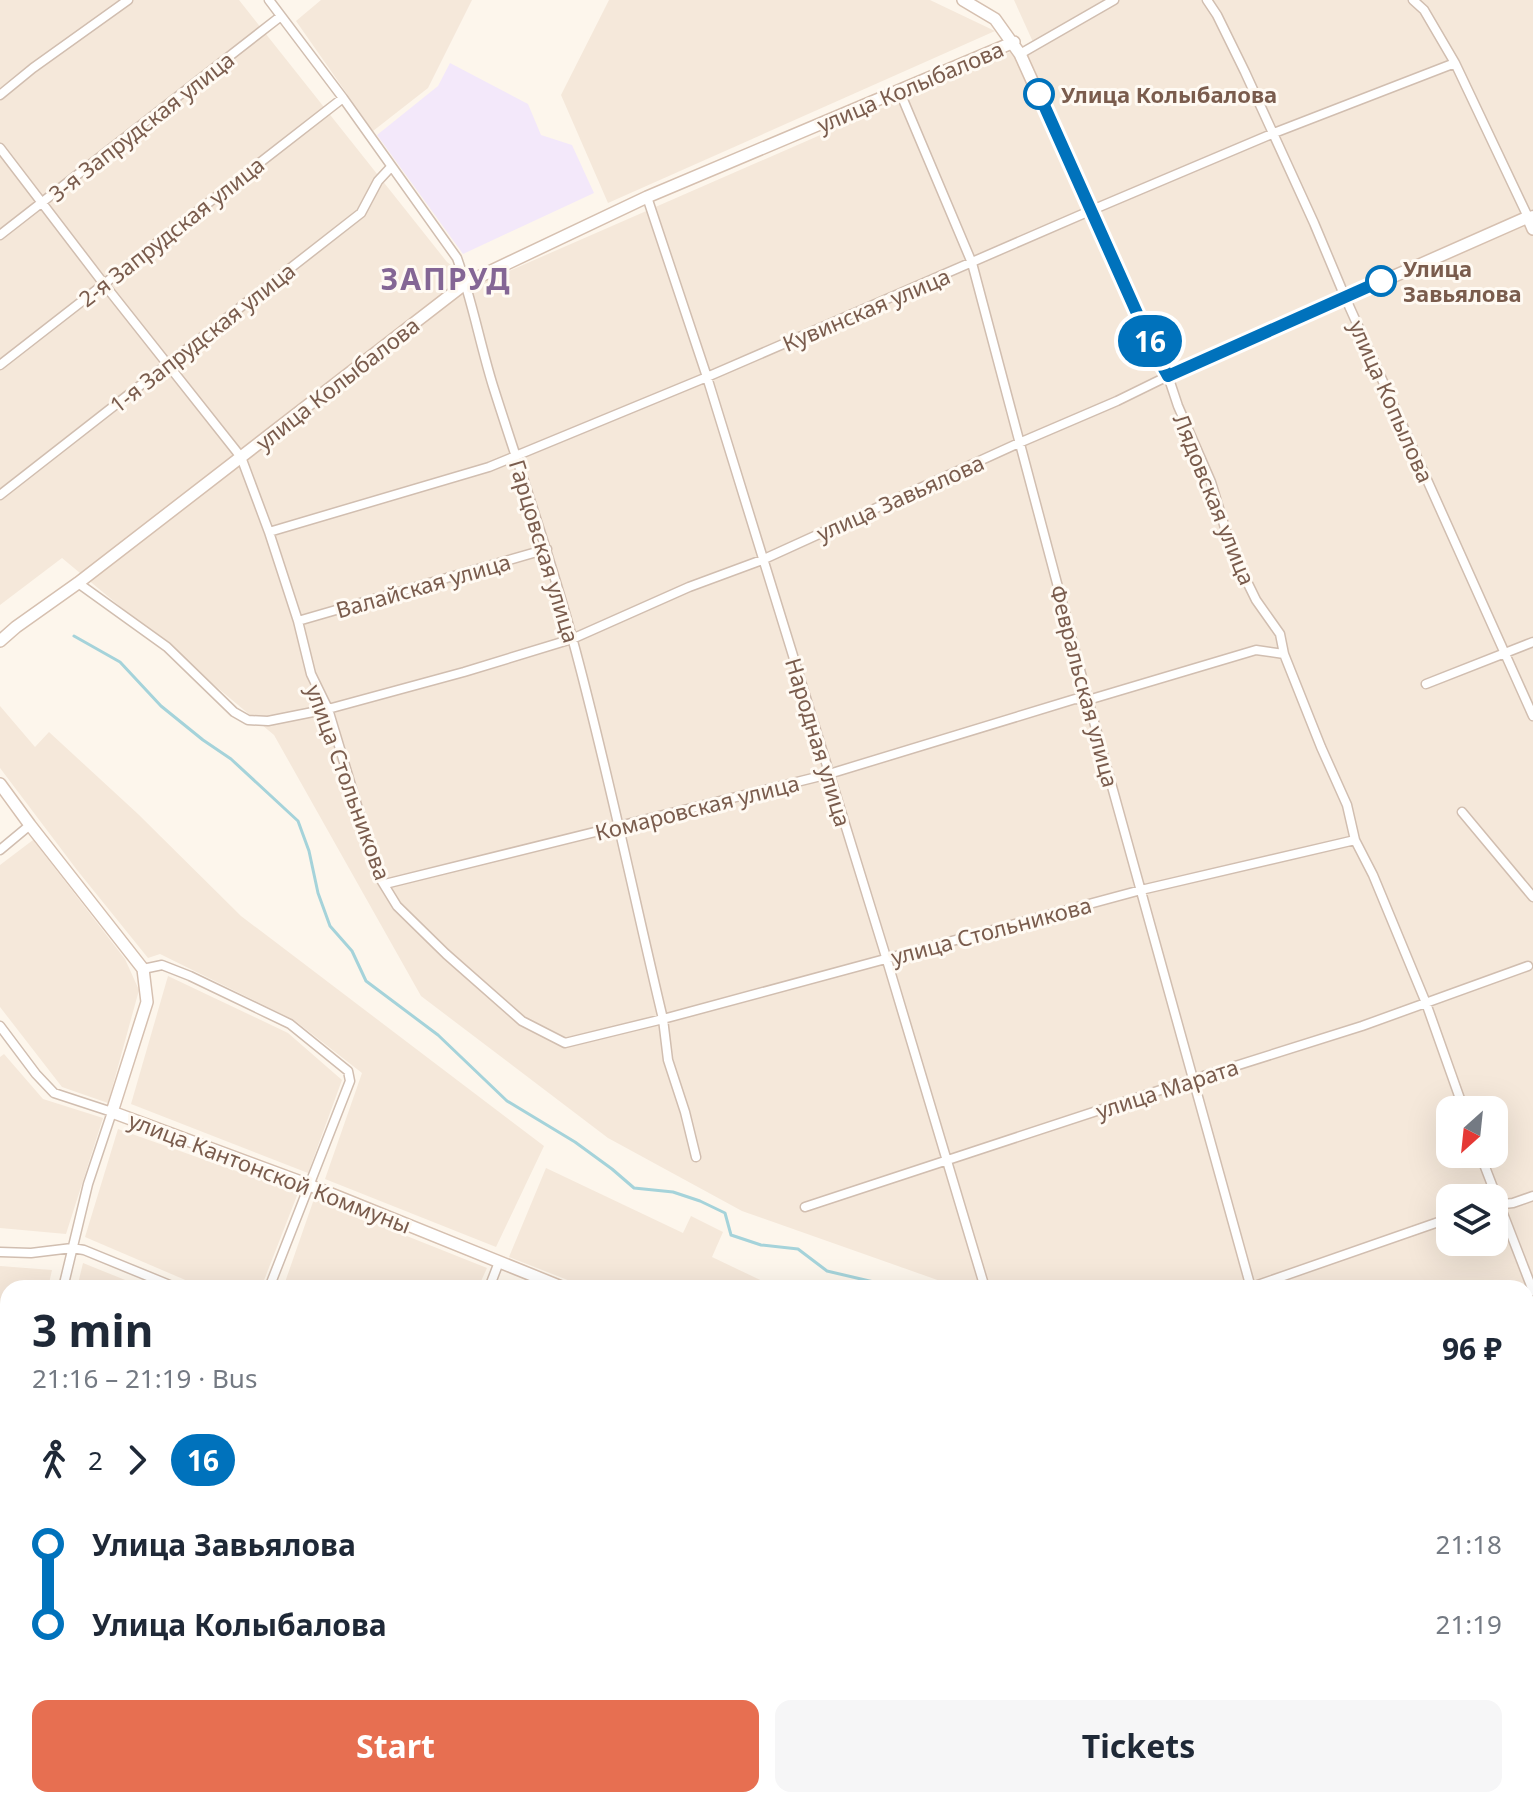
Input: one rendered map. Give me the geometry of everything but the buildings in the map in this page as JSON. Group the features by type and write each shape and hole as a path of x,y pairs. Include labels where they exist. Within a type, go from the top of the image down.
{"street":[{"path":"0,95 128,0"},
{"name":"Гарцовская улица","path":"269,0 457,258 493,385 547,549 596,729 663,1019 668,1060 696,1157"},
{"name":"Лядовская улица","path":"963,0 995,19 1014,42 1168,376 1211,482 1232,551 1256,600 1280,634 1284,654 1347,805 1355,840 1373,875 1426,1003 1459,1096"},
{"name":"улица Колыбалова","path":"1020,54 1114,0"},
{"name":"улица Копылова","path":"1207,0 1274,133 1533,716"},
{"path":"1413,0 1424,10 1455,63 1531,220"},
{"name":"3-я Запрудская улица","path":"0,235 281,16"},
{"name":"улица Колыбалова","path":"0,641 466,283 647,197 1014,42"},
{"name":"Кувинская улица","path":"269,532 489,467 707,377 1274,133 1455,63"},
{"name":"Февральская улица","path":"899,90 972,263 1088,700 1248,1280"},
{"name":"2-я Запрудская улица","path":"0,365 343,98"},
{"name":"улица Стольникова","path":"0,148 241,457 298,621 311,674 328,709 378,875 397,906 522,1021 565,1043 1141,890 1355,840"},
{"name":"1-я Запрудская улица","path":"0,495 361,213 378,181 391,167"},
{"name":"Народная улица","path":"647,197 707,377 983,1280"},
{"name":"улица Завьялова","path":"78,583 167,647 234,712 248,720 268,721 328,709 572,639 689,587 762,560 1345,297 1531,220"},
{"name":"Валайская улица","path":"298,621 547,549"},
{"path":"1426,684 1533,642"},
{"name":"Комаровская улица","path":"385,884 829,774 1075,699 1088,700 1256,650 1284,654"},
{"path":"0,784 143,969 147,1002 88,1184 65,1280"},
{"path":"1462,812 1533,897"},
{"path":"0,850 30,825"},
{"path":"143,969 162,965 290,1024 348,1071 350,1081 272,1280"},
{"name":"улица Марата","path":"805,1207 1362,1026 1528,966"},
{"name":"улица Кантонской Коммуны","path":"0,1026 54,1093 309,1185 544,1280"},
{"path":"0,1047 12,1042"},
{"path":"1508,1204 1533,1196"},
{"path":"1273,1280 1436,1223"},
{"path":"1508,1233 1528,1280"},
{"path":"0,1252 84,1250 157,1280"},
{"path":"492,1280 499,1262"}],"shaded area":[{"path":"0,0 239,0 447,262 477,285 1033,42 1014,0 1533,0 1533,1280 938,1280 742,1211 608,1138 421,996 274,735 62,558 0,605"},
{"path":"321,0 472,0 428,88 373,131 296,21"},
{"path":"609,0 930,0 995,31 608,203 561,95"},
{"path":"450,63 528,104 541,135 572,145 594,193 463,254 377,135 438,86"},
{"path":"0,706 35,747 49,732 241,916 544,1146 496,1247 325,1179 362,1073 294,1020 160,954 148,958 0,768"},
{"path":"33,840 125,959 139,990 108,1103 62,1087 0,1007 0,865"},
{"path":"168,976 288,1033 342,1080 308,1173 131,1104"},
{"path":"4,1054 43,1099 103,1118 66,1234 0,1228 0,1057"},
{"path":"118,1129 298,1193 264,1280 185,1280 85,1237"},
{"path":"546,1168 683,1233 691,1216 723,1232 712,1257 760,1280 568,1280 509,1257"},
{"path":"314,1199 487,1268 482,1280 286,1280"},
{"path":"83,1263 125,1280 79,1280"},
{"path":"0,1266 52,1270 50,1280 0,1280"}],"waterway":[{"path":"74,636 120,662 161,706 231,759 298,821 330,926 352,951 366,981 438,1035 507,1101 575,1142 634,1188 673,1192 700,1201 725,1213 731,1235 761,1245 798,1249 827,1271 865,1280"}],"bus line":[{"name":"16","path":"1039,94 1153,349 1168,376 1381,281"}],"place":[{"name":"Улица Колыбалова","path":"1039,94"},
{"name":"Улица Завьялова","path":"1381,281"}],"district":[{"name":"ЗАПРУД","path":"446,278"}]}
